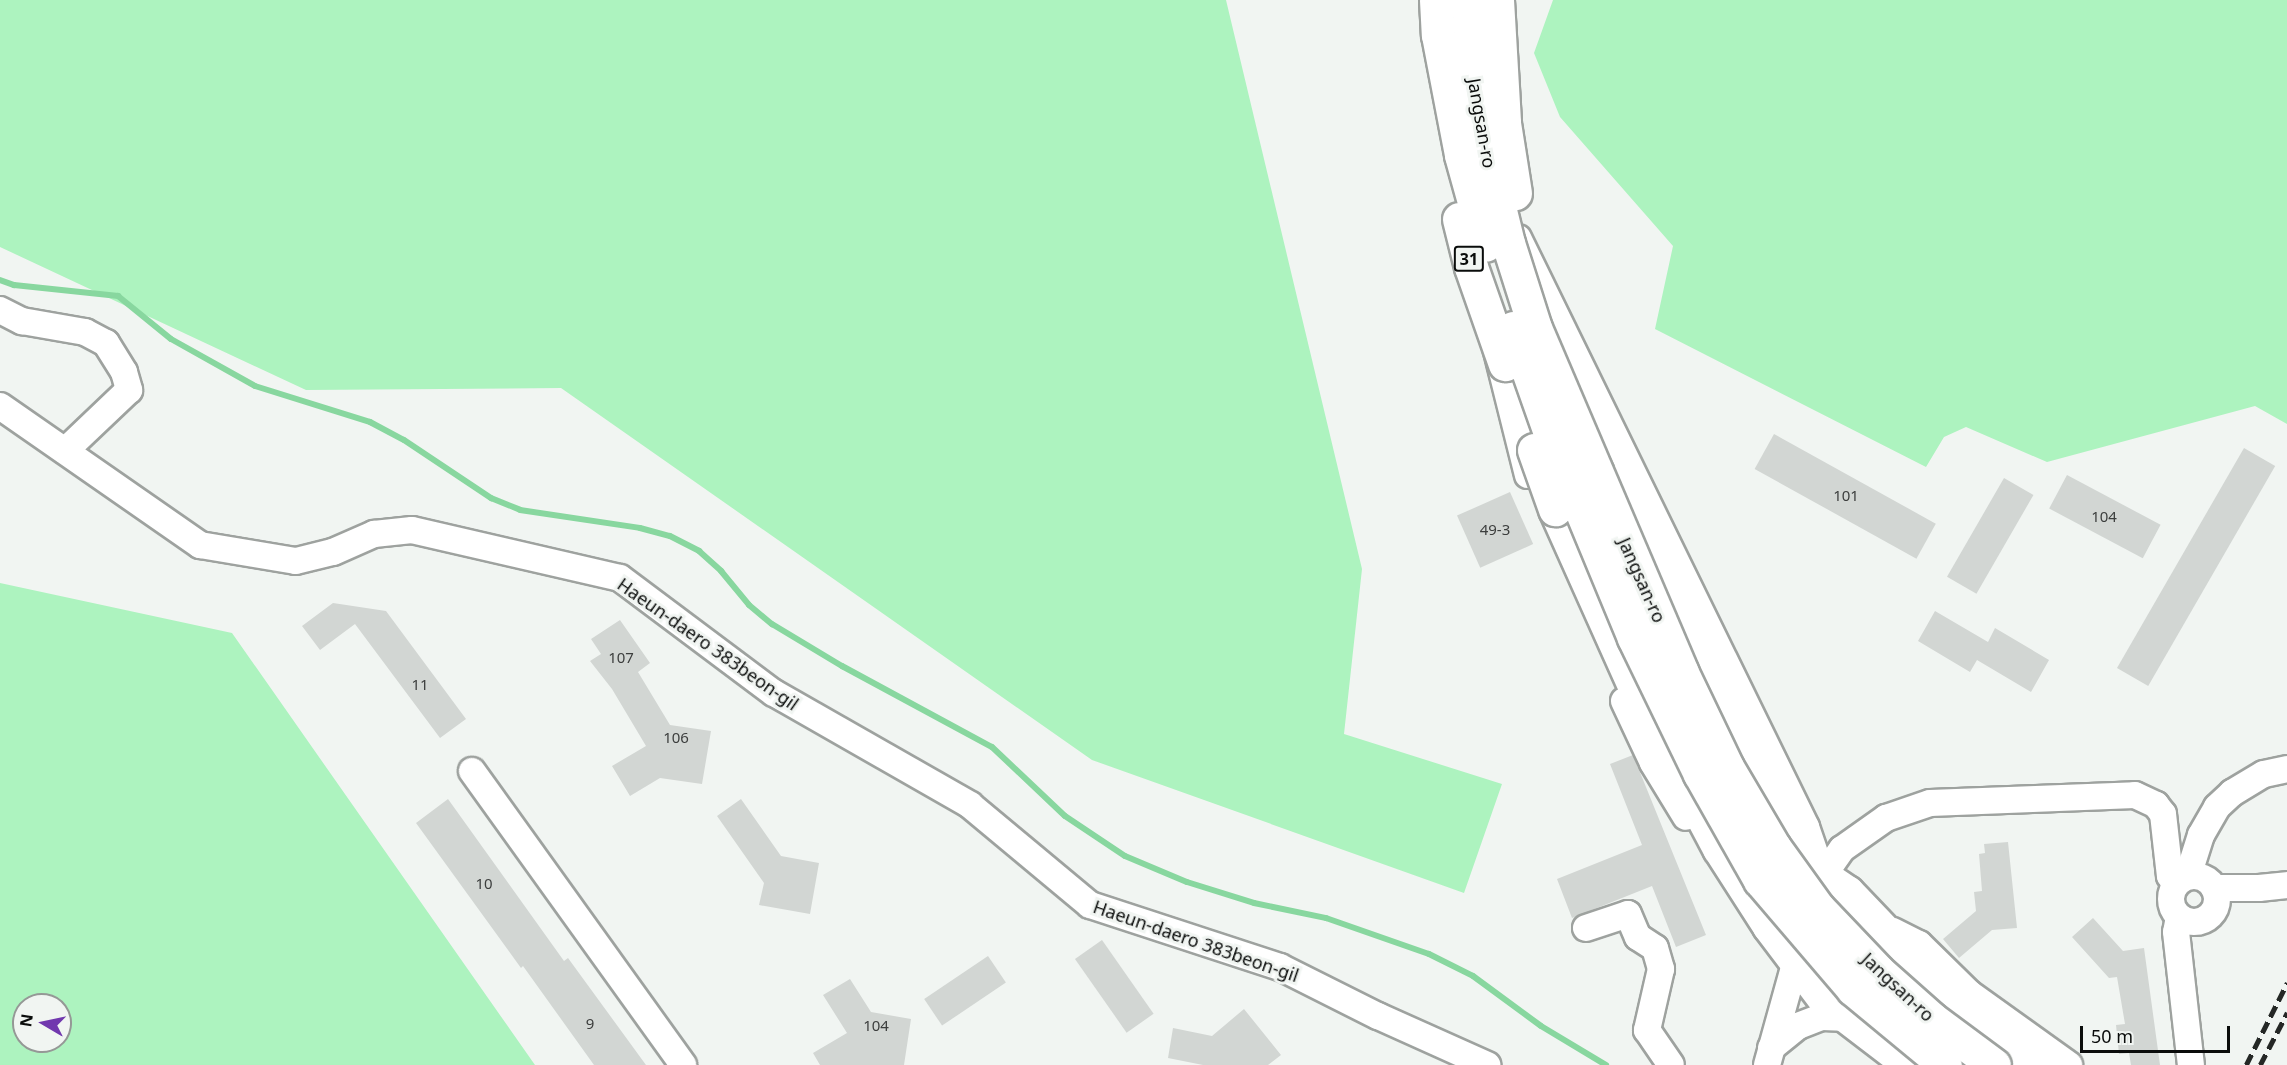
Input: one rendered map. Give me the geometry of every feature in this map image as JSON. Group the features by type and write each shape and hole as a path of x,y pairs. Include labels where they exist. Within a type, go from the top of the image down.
{"main road":[{"name":"31","path":"1414,0 1422,64 1471,267 1555,509 1640,699 1719,848 1769,926 1825,1000 1910,1065"},
{"name":"Jangsan-ro","path":"1436,0 1438,35 1461,154 1495,278 1555,447 1639,649 1700,774 1760,880 1853,989 1945,1065"},
{"name":"Jangsan-ro","path":"1468,0 1472,60 1485,149 1508,243 1535,328 1681,671 1728,767 1774,847 1818,908 1886,978 1932,1020 1994,1065"},
{"path":"1497,0 1504,123 1518,212 1552,326 1619,482 1752,769 1794,840 1823,876 1847,892 1952,1002 2035,1062"}],"street":[{"path":"1424,0 1431,66 1479,234 1498,365 1539,512 1653,763 1743,912 1797,961"},
{"path":"1484,0 1486,55 1510,223 1806,827 1823,876"},
{"path":"1479,234 1510,223"},
{"path":"0,310 22,321 85,332 106,343 124,372 129,390 65,451"},
{"name":"Haeun-daero 383beon-gil","path":"0,406 200,545 296,561 333,552 374,534 412,530 620,578 774,693 970,805 1090,905 1280,967 1378,1016 1487,1065"},
{"path":"2259,888 2246,900 2196,922 2179,917 2174,912 2170,898 2182,880 2201,835 2217,807 2232,794 2264,774 2287,769"},
{"path":"472,771 683,1065"},
{"path":"1769,1057 1808,914 1823,876 1842,849 1886,818 1930,803 2135,795 2156,805 2163,814 2170,876 2182,880 2203,877 2214,888 2216,906 2212,914"},
{"path":"2214,888 2259,888 2287,885"},
{"path":"1586,928 1628,914 1638,937 1655,948 1661,969 1647,1030 1671,1065"},
{"path":"2179,917 2176,932 2191,1065"},
{"name":"Jangsan-ro","path":"1876,923 1919,944 1978,988 2069,1065"},
{"path":"1769,1057 1798,1026 1822,1017 1849,1018"}],"green space":[{"path":"0,0 1226,0 1362,569 1344,734 1502,784 1464,893 1092,760 561,388 306,390 0,247"},
{"path":"1553,0 2287,0 2287,424 2255,406 2047,462 1966,427 1944,437 1926,467 1655,329 1673,246 1560,117 1534,53"},
{"path":"0,583 232,633 535,1065 0,1065"}],"building":[{"path":"1774,434 1936,524 1916,559 1755,469"},
{"path":"2244,448 2275,466 2148,686 2117,668"},
{"path":"2067,475 2161,525 2143,558 2049,509"},
{"path":"2004,478 2033,495 1976,594 1947,577"},
{"path":"1510,492 1533,544 1480,568 1457,516"},
{"path":"333,603 386,611 466,719 440,738 355,624 320,650 302,626"},
{"path":"1935,611 1988,642 1995,628 2049,660 2031,692 1977,660 1970,672 1918,641"},
{"path":"620,620 650,663 638,672 670,725 711,731 702,784 660,778 630,796 612,766 646,746 612,689 590,661 601,654 591,639"},
{"path":"1633,755 1706,935 1676,947 1652,886 1572,918 1557,879 1642,845 1610,764"},
{"path":"448,799 564,961 568,958 646,1065 594,1065 523,966 521,968 416,823"},
{"path":"741,799 781,856 819,863 810,914 759,905 764,883 717,816"},
{"path":"2008,842 2017,928 1992,930 1959,958 1943,939 1976,911 1974,892 1982,891 1979,854 1985,853 1984,844"},
{"path":"2093,918 2123,951 2144,948 2160,1065 2131,1065 2129,1053 2119,1054 2116,1025 2125,1024 2117,977 2109,978 2072,937"},
{"path":"1102,940 1154,1014 1127,1033 1075,959"},
{"path":"988,956 1006,983 942,1026 924,999"},
{"path":"850,979 871,1012 911,1019 904,1065 820,1065 813,1053 847,1033 823,995"},
{"path":"1244,1009 1281,1055 1268,1065 1203,1065 1168,1058 1173,1028 1212,1036"}],"waterway":[{"path":"0,280 14,285 118,296 171,339 255,386 370,422 404,440 491,498 520,510 640,528 670,536 699,551 721,571 749,605 772,624 842,666 992,747 1065,816 1125,856 1187,882 1254,903 1326,918 1429,954 1473,976 1541,1026 1606,1065"}],"railway":[{"path":"2246,1065 2287,983"},
{"path":"2260,1065 2287,1013"}]}
